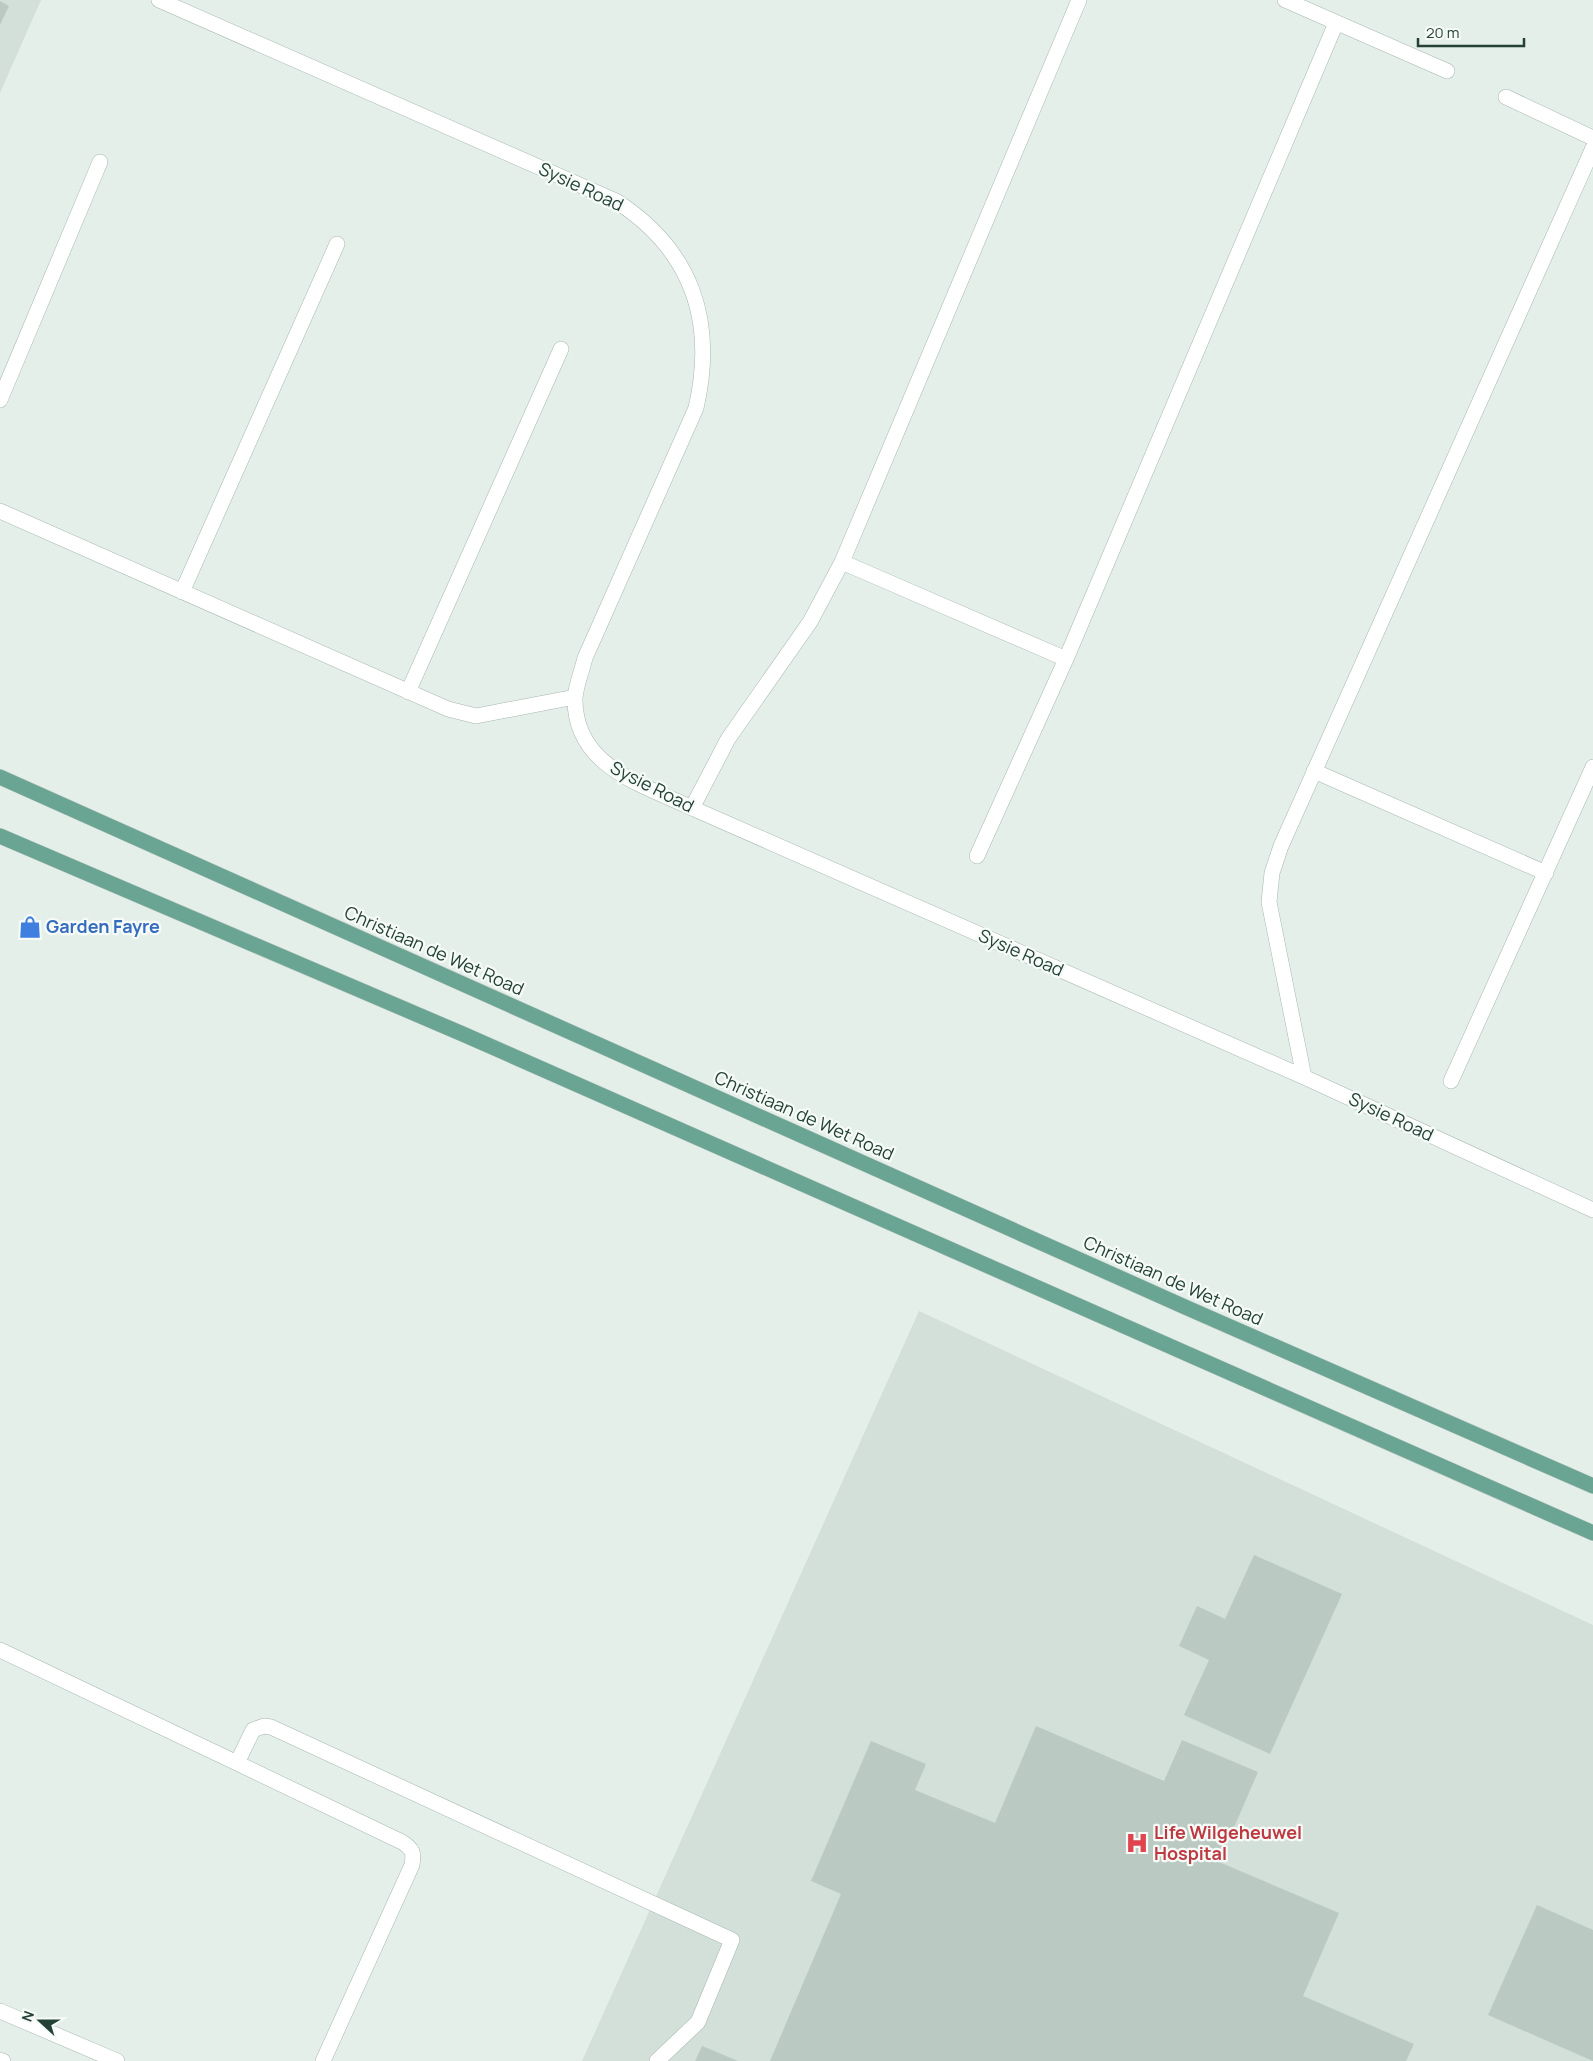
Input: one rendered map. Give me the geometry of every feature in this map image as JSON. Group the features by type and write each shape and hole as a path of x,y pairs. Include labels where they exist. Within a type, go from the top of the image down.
{"main road":[{"name":"Christiaan de Wet Road","path":"0,777 1148,1291 1593,1486"},
{"path":"0,836 465,1035 1593,1533"}],"street":[{"name":"Sysie Road","path":"158,0 616,201 652,228 674,253 688,282 699,313 704,362 698,401 586,658 575,697 576,718 584,740 596,757 620,774 692,808 1304,1077 1593,1210"},
{"path":"692,808 728,739 810,622 842,562 1079,0"},
{"path":"1285,0 1336,24 1447,70"},
{"path":"977,856 1066,659 1336,24"},
{"path":"1506,97 1593,138"},
{"path":"1304,1077 1269,902 1272,873 1281,846 1314,771 1593,148"},
{"path":"0,400 100,162"},
{"path":"182,592 337,244"},
{"path":"408,692 561,349"},
{"path":"0,511 448,709 476,716 575,697"},
{"path":"842,562 1066,659"},
{"path":"1451,1081 1593,767"},
{"path":"1314,771 1546,873"},
{"path":"0,1650 410,1847 414,1854 412,1865 323,2061"},
{"path":"237,1763 253,1730 264,1726 271,1727 732,1940 698,2022 657,2061"},
{"path":"0,2011 117,2061"}],"shaded area":[{"path":"0,0 41,0 0,93"},
{"name":"Life Wilgeheuwel Hospital","path":"919,1311 1593,1625 1593,2061 582,2061"}],"building":[{"path":"0,1 9,6 0,25"},
{"path":"1254,1555 1342,1594 1270,1754 1184,1715 1209,1660 1179,1646 1197,1606 1225,1619"},
{"path":"1036,1726 1164,1781 1182,1740 1258,1772 1219,1862 1339,1913 1303,1996 1414,2044 1406,2061 770,2061 841,1894 811,1881 871,1741 926,1764 915,1790 995,1823"},
{"path":"1537,1905 1593,1930 1593,2061 1488,2015"},
{"path":"702,2046 738,2061 695,2061"}],"place":[{"name":"Garden Fayre","path":"30,927"},
{"name":"Life Wilgeheuwel Hospital","path":"1137,1843"}]}
